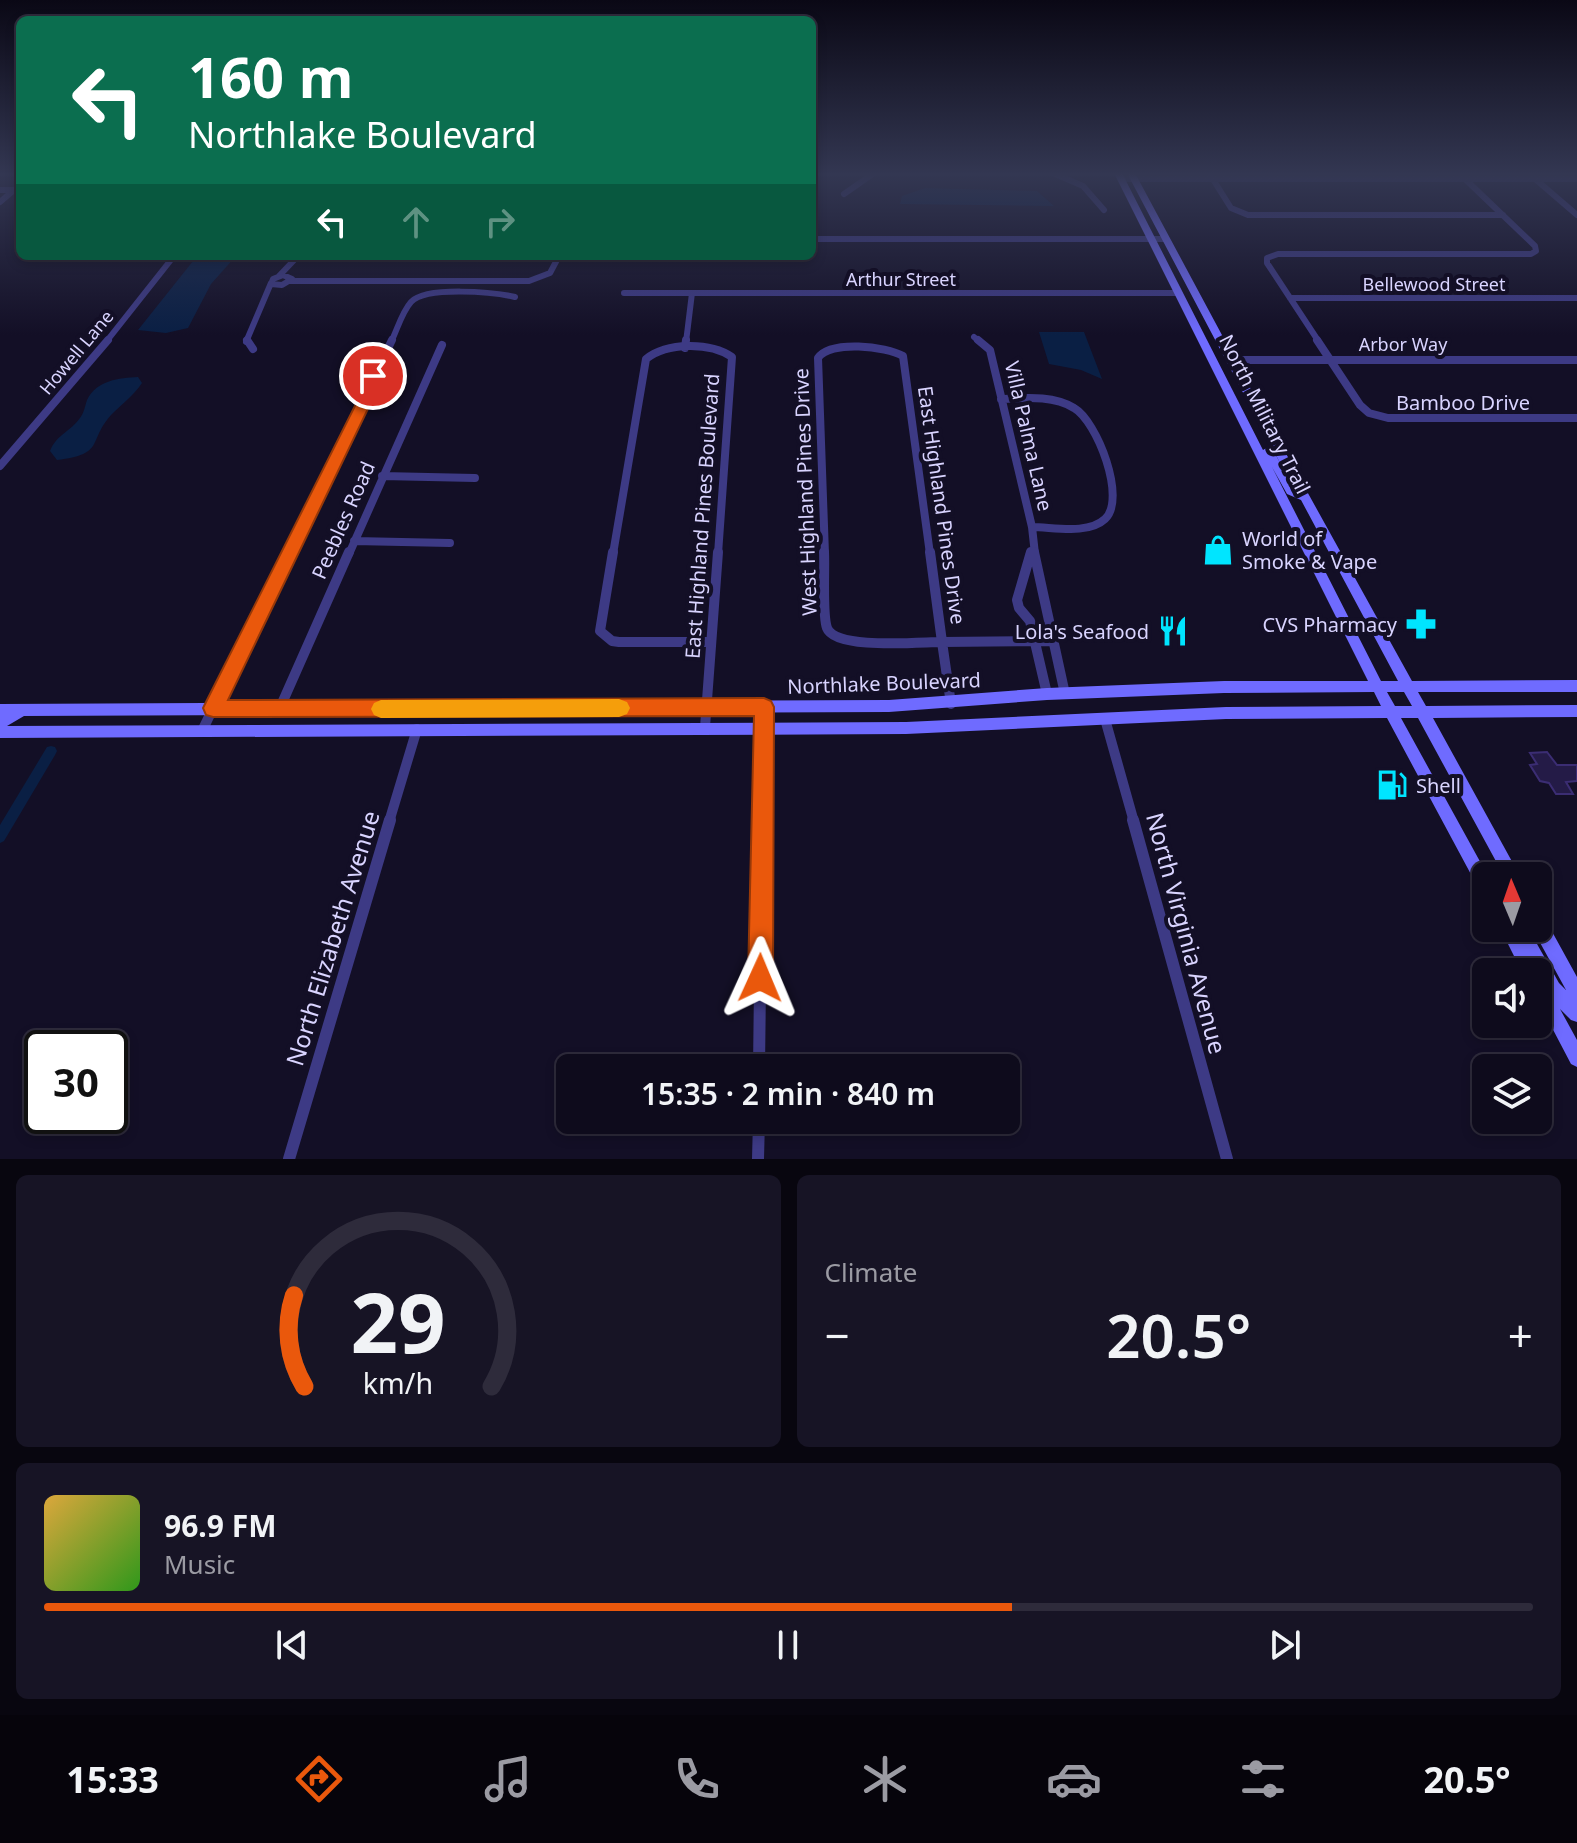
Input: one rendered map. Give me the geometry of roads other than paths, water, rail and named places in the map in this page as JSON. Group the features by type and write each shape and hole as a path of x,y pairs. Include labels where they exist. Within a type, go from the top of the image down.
{"main road":[{"name":"North Military Trail","path":"1145,227 1377,686 1472,862"},
{"name":"North Military Trail","path":"1160,227 1504,862"},
{"path":"1186,308 1196,314 1215,350 1230,360"},
{"path":"1211,357 1226,367 1254,420 1268,430"},
{"path":"1241,417 1260,437 1291,491 1306,498"},
{"name":"Northlake Boulevard","path":"0,710 764,707 951,704 1047,694 1224,687 1577,686"},
{"path":"0,723 22,710"},
{"name":"Northlake Boulevard","path":"0,732 764,726 906,728 1226,713 1577,711"},
{"path":"1466,850 1475,862"},
{"path":"1527,942 1553,989 1577,1014"},
{"path":"1548,942 1577,994"},
{"path":"1552,1007 1570,1036 1577,1058"}],"street":[{"name":"Bamboo Drive","path":"1515,227 1535,246 1536,251 1531,254 1270,256 1267,263 1360,405 1382,417 1577,418"},
{"path":"816,239 1166,239"},
{"name":"Howell Lane","path":"0,466 120,326 171,260"},
{"path":"253,349 246,342 271,283 294,260"},
{"path":"271,283 279,286 291,281 529,281 550,273 557,260"},
{"path":"279,276 289,275 291,281"},
{"path":"203,729 410,303 416,297 432,293 500,293 515,297"},
{"name":"Arthur Street","path":"624,293 1179,293"},
{"path":"692,293 685,348 659,349 646,359 600,631 612,641 711,642"},
{"name":"Bellewood Street","path":"1290,298 1577,298"},
{"name":"Villa Palma Lane","path":"974,337 990,350 1032,527 1032,551 1065,694"},
{"name":"Peebles Road","path":"279,710 442,345"},
{"name":"East Highland Pines Boulevard","path":"685,348 721,349 732,357 705,727"},
{"name":"East Highland Pines Drive","path":"860,348 891,349 903,356 951,704"},
{"name":"West Highland Pines Drive","path":"860,348 826,350 818,358 827,628 843,641 942,642"},
{"name":"Arbor Way","path":"1230,360 1577,360"},
{"path":"1001,399 1062,401 1084,413 1116,498 1111,516 1100,523 1088,527 1032,527"},
{"path":"382,476 475,478"},
{"path":"354,541 450,543"},
{"name":"Villa Palma Lane","path":"1032,551 1017,600 1019,608 1030,621 1047,694"},
{"path":"942,642 1052,641"},
{"path":"759,1054 764,707"},
{"name":"North Virginia Avenue","path":"1105,719 1227,1159"},
{"name":"North Elizabeth Avenue","path":"289,1159 417,729"},
{"path":"758,1159 759,1134"}],"water":[{"path":"194,260 232,260 211,284 188,328 166,333 138,330"},
{"path":"1039,332 1084,332 1102,379 1081,370 1049,364"},
{"path":"138,377 142,383 111,415 89,450 57,460 50,451 80,418 91,393 109,381"}],"waterway":[{"path":"0,837 51,751"}],"place":[{"name":"World of Smoke & Vape","path":"1218,550"},
{"name":"CVS Pharmacy","path":"1421,624"},
{"name":"Lola's Seafood","path":"1173,631"},
{"name":"Shell","path":"1392,785"}]}
